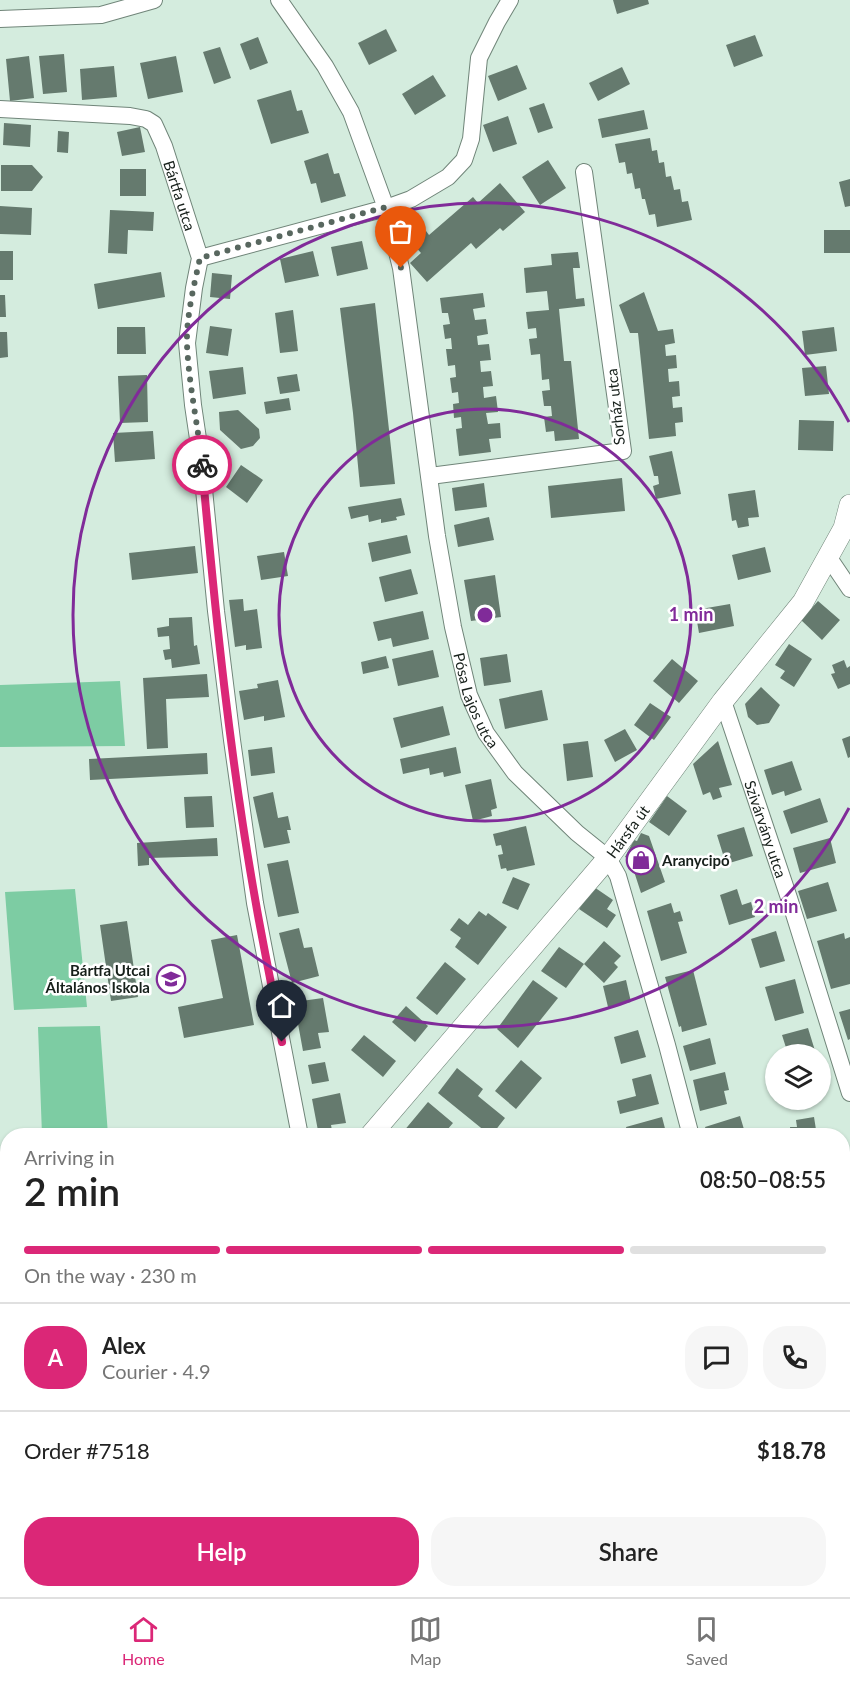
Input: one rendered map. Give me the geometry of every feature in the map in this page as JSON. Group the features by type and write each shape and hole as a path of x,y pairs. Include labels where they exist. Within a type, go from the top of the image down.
{"street":[{"path":"0,19 101,15 154,0"},
{"name":"Pósa Lajos utca","path":"279,0 325,66 351,112 386,207 401,268 437,536 453,627 469,695 486,733 515,773 577,833 608,858 618,876 689,1128"},
{"path":"200,258 411,199 448,177 464,160 471,139 479,58 510,0"},
{"name":"Bártfa utca","path":"0,109 146,118 154,124 164,146 200,258 187,343 216,611 231,740 255,903 298,1128"},
{"name":"Sorház utca","path":"430,476 623,451 584,172"},
{"name":"Hársfa út","path":"377,1128 608,858 723,701 803,602 829,558 843,528 850,505"},
{"path":"829,558 850,589"},
{"name":"Szivárvány utca","path":"723,701 789,898 850,1093"}],"green space":[{"path":"120,681 125,746 0,747 0,685"},
{"path":"75,889 87,1007 14,1010 5,892"},
{"path":"100,1026 107,1128 42,1128 38,1027"}],"building":[{"path":"613,0 648,0 649,4 617,14"},
{"path":"386,29 397,51 369,65 358,43"},
{"path":"755,35 763,56 734,67 726,45"},
{"path":"258,37 268,63 250,70 240,44"},
{"path":"220,47 231,78 214,84 203,52"},
{"path":"64,54 67,92 43,94 39,56"},
{"path":"29,56 34,98 10,101 6,59"},
{"path":"176,56 183,92 148,99 140,63"},
{"path":"517,65 527,89 498,101 488,76"},
{"path":"114,66 117,97 82,100 80,69"},
{"path":"622,67 630,84 598,101 589,83"},
{"path":"433,75 446,96 415,115 402,94"},
{"path":"291,90 297,111 302,110 309,133 271,144 257,100"},
{"path":"544,103 553,128 538,133 529,108"},
{"path":"644,110 648,129 602,138 598,119"},
{"path":"508,116 517,144 493,152 483,125"},
{"path":"4,123 31,125 30,147 3,145"},
{"path":"140,127 145,152 122,156 117,132"},
{"path":"58,131 69,132 68,153 57,152"},
{"path":"650,138 652,151 657,150 659,163 664,162 666,177 671,176 674,190 680,189 682,202 688,201 692,220 657,227 655,214 649,215 640,188 635,189 632,173 627,174 625,162 619,163 615,144"},
{"path":"328,153 334,174 339,173 346,196 321,203 316,183 311,184 304,161"},
{"path":"548,160 566,188 540,205 522,177"},
{"path":"1,165 32,165 43,177 32,191 1,191"},
{"path":"120,169 146,169 146,196 120,196"},
{"path":"850,179 850,206 845,207 839,182"},
{"path":"500,183 525,212 503,231 500,228 476,249 471,243 427,282 410,263 421,253 412,243 426,231 429,235 473,197 478,203"},
{"path":"0,206 32,208 31,235 0,234"},
{"path":"110,210 154,212 153,231 128,230 127,254 108,253"},
{"path":"824,230 850,230 850,253 824,253"},
{"path":"362,241 368,269 337,276 331,247"},
{"path":"0,251 13,251 13,280 0,280"},
{"path":"313,251 319,276 285,283 280,259"},
{"path":"578,252 580,268 573,268 576,299 584,298 585,306 559,309 564,361 571,361 579,439 555,441 554,431 546,432 544,417 552,416 551,406 544,406 542,391 550,390 549,379 542,380 540,354 531,355 529,339 537,338 536,328 528,329 526,312 549,310 547,291 526,293 524,268 552,265 551,254"},
{"path":"161,272 165,297 98,309 94,284"},
{"path":"212,273 232,275 230,299 210,297"},
{"path":"644,292 658,331 673,329 675,343 665,345 666,356 676,355 677,368 668,369 669,382 679,381 680,396 672,397 673,408 682,407 683,422 675,423 676,436 649,439 638,333 630,333 619,305"},
{"path":"483,293 485,307 473,309 475,320 486,319 488,334 477,336 478,345 489,344 491,360 480,361 481,372 491,371 493,386 483,387 484,398 496,396 498,412 486,413 488,424 500,423 501,438 489,439 491,452 459,456 456,429 462,428 461,417 454,418 453,404 459,403 458,392 452,393 450,378 456,377 455,365 448,366 446,349 452,349 451,338 445,339 443,325 450,324 448,313 442,313 440,298"},
{"path":"0,295 5,295 6,317 0,317"},
{"path":"375,303 395,484 360,487 340,308"},
{"path":"293,310 298,351 280,353 275,313"},
{"path":"210,326 232,329 228,356 206,353"},
{"path":"117,327 145,327 146,354 117,354"},
{"path":"834,327 837,351 805,355 802,331"},
{"path":"0,332 7,332 8,357 0,358"},
{"path":"826,366 829,394 805,396 802,368"},
{"path":"243,367 246,394 213,399 209,371"},
{"path":"297,374 300,391 280,394 277,377"},
{"path":"147,375 148,422 120,423 118,376"},
{"path":"289,398 291,410 266,414 264,402"},
{"path":"238,410 259,429 260,438 253,446 241,449 220,430 219,412"},
{"path":"799,420 834,421 833,451 798,450"},
{"path":"153,431 155,459 115,462 113,433"},
{"path":"672,451 681,494 656,499 653,486 659,484 658,476 654,476 649,456"},
{"path":"241,465 263,480 247,503 226,487"},
{"path":"622,478 625,511 551,518 548,486"},
{"path":"484,483 487,507 455,511 452,488"},
{"path":"755,490 759,517 748,518 749,526 738,528 736,520 732,521 728,494"},
{"path":"401,498 405,515 396,517 397,520 381,523 381,519 369,522 368,515 351,519 348,507"},
{"path":"489,517 494,540 458,547 454,525"},
{"path":"407,535 411,553 372,562 368,543"},
{"path":"195,546 198,573 132,580 129,553"},
{"path":"765,547 771,572 738,580 732,555"},
{"path":"284,552 288,576 261,580 257,556"},
{"path":"411,569 418,594 385,602 379,577"},
{"path":"495,575 501,617 471,621 464,580"},
{"path":"243,599 244,611 257,609 262,648 246,650 246,645 235,647 229,600"},
{"path":"818,601 840,620 822,640 801,620"},
{"path":"730,604 734,626 699,633 695,610"},
{"path":"423,611 429,639 393,647 391,638 378,641 373,622"},
{"path":"192,617 194,646 197,645 200,664 172,668 171,659 165,660 163,650 170,649 169,636 158,637 157,628 169,626 169,618"},
{"path":"789,644 812,659 794,687 780,678 785,671 775,665"},
{"path":"433,650 439,677 398,686 392,659"},
{"path":"507,654 511,682 484,686 480,658"},
{"path":"386,656 389,668 363,674 361,662"},
{"path":"672,659 698,681 679,703 653,681"},
{"path":"844,660 847,668 850,666 850,684 838,689 831,674 835,673 832,665"},
{"path":"207,674 209,697 166,699 168,748 147,749 143,678"},
{"path":"278,680 285,717 264,721 264,716 244,720 239,691 258,688 257,684"},
{"path":"761,687 780,705 769,723 757,725 748,717 745,704"},
{"path":"542,690 548,720 505,729 499,699"},
{"path":"650,703 671,717 654,740 634,725"},
{"path":"443,706 450,735 401,748 393,718"},
{"path":"625,729 637,750 615,762 604,740"},
{"path":"850,736 850,757 848,758 842,739"},
{"path":"588,741 593,777 567,781 563,744"},
{"path":"718,741 732,785 719,788 722,797 713,800 710,792 703,795 693,764"},
{"path":"272,747 275,773 251,776 248,750"},
{"path":"456,747 461,773 444,777 443,772 430,775 429,768 403,774 400,759"},
{"path":"207,753 208,774 90,780 89,759"},
{"path":"792,761 802,790 785,796 784,791 772,795 764,770"},
{"path":"491,779 497,808 491,810 492,816 473,821 465,785"},
{"path":"273,792 278,818 288,816 291,830 287,830 290,843 264,848 253,797"},
{"path":"212,796 214,827 186,828 184,797"},
{"path":"667,796 687,811 669,836 649,822"},
{"path":"820,798 828,822 791,834 783,811"},
{"path":"526,826 535,865 507,871 506,868 501,869 498,855 503,854 501,845 496,846 493,834"},
{"path":"744,827 753,856 726,864 717,835"},
{"path":"641,833 649,836 665,882 641,893 630,859 625,857 634,840 637,841"},
{"path":"217,838 218,856 149,858 149,865 138,866 137,843"},
{"path":"830,838 836,863 800,873 793,848"},
{"path":"288,860 299,913 278,917 267,864"},
{"path":"513,877 530,884 518,910 502,903"},
{"path":"828,882 837,911 807,919 798,891"},
{"path":"594,887 613,900 607,909 616,915 607,928 579,909"},
{"path":"737,889 742,905 751,902 755,917 729,925 720,895"},
{"path":"671,903 674,913 680,911 683,921 678,922 687,953 661,961 647,911"},
{"path":"479,911 486,916 488,913 507,927 478,965 455,947 461,938 450,930 459,918 468,925"},
{"path":"127,921 138,997 111,1001 100,925"},
{"path":"299,928 304,948 312,947 319,976 292,983 279,933"},
{"path":"776,931 785,961 760,968 751,939"},
{"path":"844,933 845,939 850,937 850,984 831,989 817,941"},
{"path":"237,935 254,1025 184,1038 178,1007 223,998 211,940"},
{"path":"604,941 621,956 614,963 618,967 604,983 584,964"},
{"path":"559,947 584,964 566,988 541,971"},
{"path":"445,962 466,979 437,1015 416,998"},
{"path":"693,970 707,1025 682,1032 665,977"},
{"path":"795,979 804,1013 775,1021 765,987"},
{"path":"533,980 558,998 518,1048 497,1029"},
{"path":"626,980 631,1002 608,1007 603,986"},
{"path":"323,998 329,1032 318,1033 321,1048 303,1051 294,1002"},
{"path":"406,1006 428,1026 415,1042 392,1022"},
{"path":"850,1009 850,1039 848,1040 839,1012"},
{"path":"808,1028 813,1044 785,1044 782,1035"},
{"path":"638,1030 646,1057 621,1064 614,1037"},
{"path":"364,1035 396,1061 383,1077 351,1050"},
{"path":"710,1038 716,1064 690,1071 683,1046"},
{"path":"521,1060 542,1078 516,1109 495,1091"},
{"path":"325,1062 329,1081 312,1084 308,1065"},
{"path":"457,1068 483,1089 478,1096 505,1118 497,1128 481,1128 438,1093"},
{"path":"725,1072 729,1090 724,1091 727,1104 700,1111 693,1080"},
{"path":"651,1074 659,1104 620,1114 617,1101 636,1096 632,1079"},
{"path":"340,1093 346,1123 331,1125 332,1128 317,1128 312,1099"},
{"path":"428,1102 453,1123 449,1128 406,1128"},
{"path":"740,1116 744,1128 705,1128"},
{"path":"662,1117 665,1128 626,1128"},
{"path":"814,1117 816,1128 790,1128 797,1127 796,1120"}],"way so far":[{"path":"202,465 187,343 200,258 386,207 401,268"}],"place":[{"name":"Aranycipó","path":"641,860"},
{"name":"Bártfa Utcai Általános Iskola","path":"171,979"}],"route":[{"path":"202,465 231,740 255,903 282,1042"}]}
